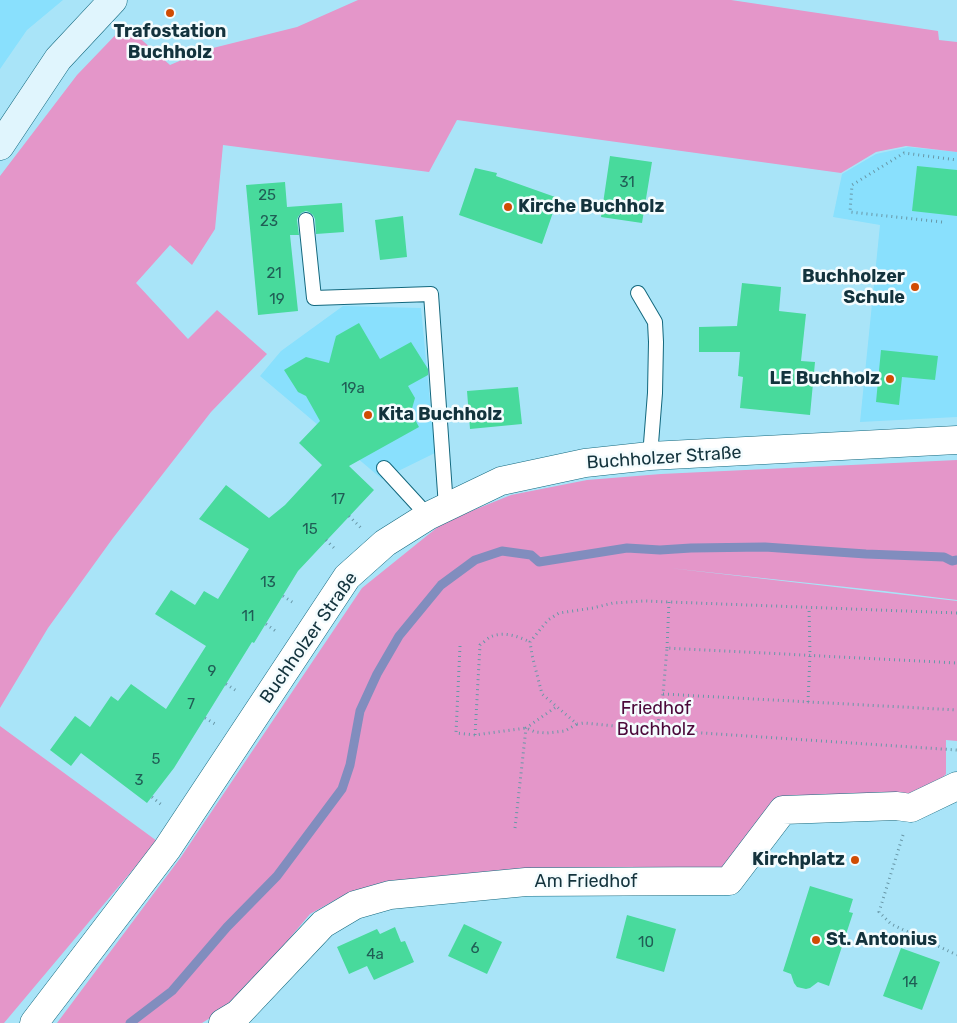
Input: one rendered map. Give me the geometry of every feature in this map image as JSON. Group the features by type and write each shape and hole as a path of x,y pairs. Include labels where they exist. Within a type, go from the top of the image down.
{"main road":[{"path":"0,146 58,59 113,0"}],"street":[{"name":"Buchholzer Straße","path":"34,1023 167,849 347,577 385,543 437,511 502,481 585,463 650,456 957,440"},
{"name":"Am Friedhof","path":"223,1023 238,1014 323,924 355,905 390,895 526,882 729,881 783,810 896,806 911,808 957,786"}],"lane":[{"path":"306,220 314,298 431,294 437,511"},
{"path":"638,292 655,322 655,393 650,456"},
{"path":"384,468 437,511"}],"path":[{"path":"942,222 850,212 852,185 904,154 957,160"},
{"path":"576,724 542,694 530,642 548,620 559,613 613,603 644,601 957,613"},
{"path":"657,730 663,694 669,602"},
{"path":"808,608 810,655 808,702"},
{"path":"475,735 480,645 491,637 505,635 514,635 530,642"},
{"path":"460,646 456,733 475,735 526,728 556,708"},
{"path":"667,648 957,662"},
{"path":"663,694 957,710"},
{"path":"526,728 535,732 547,733 565,731 576,724 584,723 657,730 957,750"},
{"path":"515,828 526,728"},
{"path":"911,808 880,912 891,924 957,954"}],"shaded area":[{"path":"0,0 63,0 27,30 0,69"},
{"name":"Buchholzer Schule","path":"908,147 957,152 957,417 860,422 880,225 833,217 842,174 876,154"},
{"name":"Kita Buchholz","path":"343,306 421,308 435,453 382,479 260,376 281,351"}],"green space":[{"path":"358,0 731,0 938,31 939,40 957,42 957,152 906,146 876,152 841,173 457,120 429,172 223,145 215,229 192,265 170,245 136,283 188,339 217,310 267,354 211,412 113,538 48,628 0,708 0,176 77,75 125,25 170,65 205,50 297,27"},
{"name":"Friedhof Buchholz","path":"957,460 957,600 669,568 957,601 957,741 946,740 946,774 921,800 782,807 734,869 404,881 346,894 310,914 236,1002 202,1023 57,1023 181,857 362,588 444,522 511,495 587,480 661,474"},
{"path":"0,726 157,841 4,1023 0,1023"}],"building":[{"path":"610,156 652,162 642,223 601,217"},
{"path":"917,166 957,170 957,216 912,211"},
{"name":"Kirche Buchholz","path":"475,168 497,173 496,176 558,198 542,244 459,215"},
{"path":"285,182 287,207 342,203 344,232 316,234 313,215 306,211 301,213 297,220 299,235 290,235 298,311 258,315 246,185"},
{"path":"403,216 407,257 380,260 375,220"},
{"path":"742,283 781,287 779,311 806,314 801,361 815,362 810,415 740,408 743,377 738,376 740,352 699,352 699,327 737,326"},
{"path":"359,323 380,359 411,342 428,369 428,375 408,386 415,398 411,412 419,427 349,466 374,490 298,571 174,768 147,803 81,753 71,766 50,750 75,716 90,727 111,696 118,701 131,684 166,709 206,646 155,614 171,590 195,605 204,591 218,599 249,549 199,519 226,485 269,518 285,505 322,465 299,443 320,421 306,396 298,392 284,370 306,357 329,363 336,336"},
{"name":"LE Buchholz","path":"881,350 938,356 935,380 902,377 899,405 876,402"},
{"path":"518,387 522,424 470,429 467,391"},
{"name":"St. Antonius","path":"810,886 853,899 849,912 853,913 829,986 818,982 806,989 797,987 791,974 783,971"},
{"path":"627,915 676,929 664,972 616,958"},
{"path":"464,924 502,942 487,974 448,956"},
{"path":"395,927 401,942 405,941 414,962 374,980 367,966 349,974 337,947 377,929 380,934"},
{"path":"901,948 940,962 922,1010 883,996"}],"waterway":[{"path":"130,1023 172,991 227,927 277,876 342,789 350,765 360,711 377,674 399,636 441,585 475,560 502,551 531,555 539,562 627,548 660,550 765,547 944,557 952,561 957,560"}],"place":[{"name":"Trafostation Buchholz","path":"170,13"},
{"name":"Kirche Buchholz","path":"508,207"},
{"name":"Buchholzer Schule","path":"915,287"},
{"name":"LE Buchholz","path":"890,379"},
{"name":"Kita Buchholz","path":"368,415"},
{"name":"Kirchplatz","path":"855,860"},
{"name":"St. Antonius","path":"816,940"}]}
